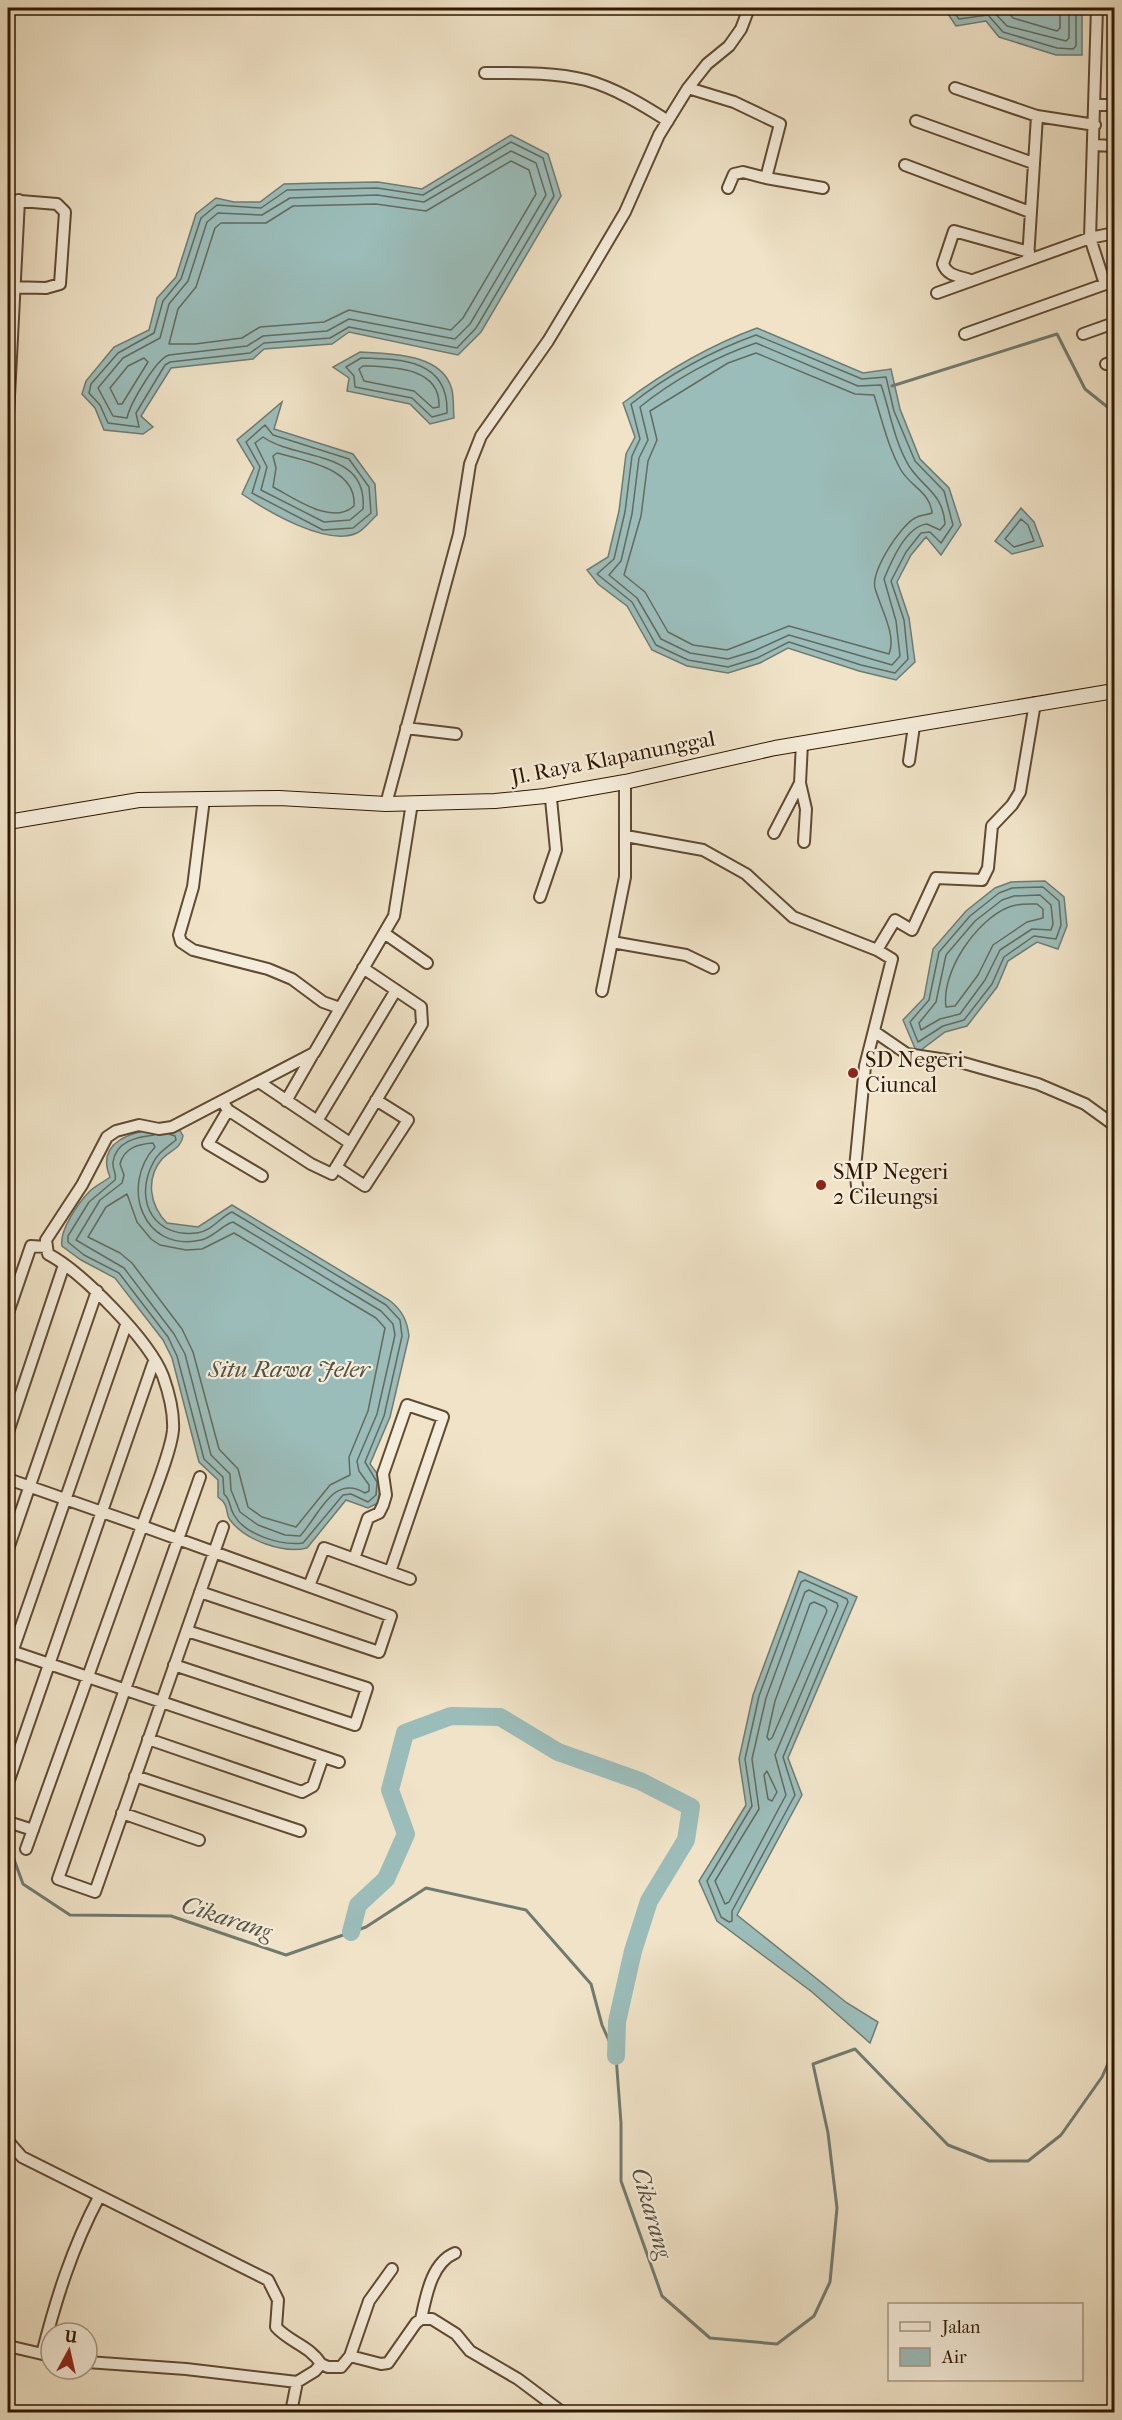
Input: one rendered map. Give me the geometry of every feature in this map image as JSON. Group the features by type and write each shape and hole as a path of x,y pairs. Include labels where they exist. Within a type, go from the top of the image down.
{"street":[{"path":"386,804 459,534 470,464 481,436 548,340 625,212 668,121 688,88 707,64 729,46 741,28 749,8"},
{"path":"965,334 1110,283 1090,238 1097,8"},
{"path":"485,73 539,73 588,81 635,101 668,121"},
{"path":"688,88 734,102 778,122 781,126 766,178"},
{"path":"955,88 1037,116 1095,125"},
{"path":"1095,105 1114,105"},
{"path":"1029,256 1037,116"},
{"path":"916,121 1033,163"},
{"path":"1093,145 1114,146"},
{"path":"905,165 1030,212"},
{"path":"728,188 734,174 743,172 823,188"},
{"path":"8,416 13,200 57,204 65,212 62,281 53,287 11,287"},
{"path":"970,280 948,273 945,269 944,264 954,231 1029,256"},
{"path":"937,292 1029,256 1114,233"},
{"path":"1083,334 1114,323"},
{"name":"Jl. Raya Klapanunggal","path":"8,822 139,800 279,798 386,804 545,796 625,782 677,768 802,743 1114,691"},
{"path":"877,950 895,920 912,930 936,878 982,880 988,868 992,826 1012,805 1020,792 1035,704"},
{"path":"909,761 914,726"},
{"path":"406,728 456,734"},
{"path":"802,743 800,783 806,809 804,842"},
{"path":"602,991 625,877 625,782"},
{"path":"774,833 800,783"},
{"path":"540,897 556,850 551,799 545,796"},
{"path":"204,799 193,887 179,935 182,942 193,950 268,969 292,979 323,1002 340,1008"},
{"path":"286,1101 394,916 412,803"},
{"path":"626,836 703,850 746,874 793,917 877,950 887,955 892,962 865,1066 855,1168 857,1186"},
{"path":"384,933 427,963"},
{"path":"612,942 663,953 678,953 713,968"},
{"path":"225,1106 311,1164 332,1174 422,1023 421,1007 363,968"},
{"path":"317,1121 396,990"},
{"path":"875,1032 907,1054 960,1062 1038,1084 1085,1104 1114,1125"},
{"path":"26,1849 142,1526 172,1433 169,1397 163,1376 154,1361 97,1291 48,1254 46,1240 82,1185 107,1137 139,1125 159,1129 172,1127 225,1106 259,1082 314,1053"},
{"path":"259,1082 350,1143"},
{"path":"336,1167 365,1186 408,1120 376,1100"},
{"path":"225,1106 208,1144 262,1176"},
{"path":"8,1313 12,1285 30,1246 46,1247"},
{"path":"8,1432 64,1265"},
{"path":"8,1549 97,1291"},
{"path":"8,1664 10,1651 126,1325"},
{"path":"8,1783 154,1361"},
{"path":"354,1559 368,1518 379,1513 383,1505 386,1495 383,1474 407,1405 443,1417 390,1572"},
{"path":"200,1477 58,1879 94,1892 223,1527"},
{"path":"8,1479 391,1616 379,1652 200,1592"},
{"path":"309,1586 324,1548 410,1579"},
{"path":"174,1665 355,1725 367,1688 186,1631"},
{"path":"10,1651 339,1762"},
{"path":"148,1740 302,1792 313,1786 323,1757"},
{"path":"135,1776 300,1831"},
{"path":"122,1814 199,1840"},
{"path":"8,1822 33,1830"},
{"path":"8,2141 22,2157 268,2280 278,2300 276,2327 283,2335 314,2352 321,2364 335,2368 341,2367 351,2356 369,2301 392,2269"},
{"path":"53,2321 59,2288 79,2235 99,2197"},
{"path":"351,2356 381,2364 388,2363 421,2319 438,2267 446,2256 455,2253"},
{"path":"421,2319 432,2319 448,2329 470,2351 518,2379 562,2412"},
{"path":"8,2346 39,2353"},
{"path":"99,2363 186,2369 297,2382 315,2371 321,2364"},
{"path":"291,2412 297,2382"}],"water":[{"path":"944,8 1082,8 1082,55 1056,55 999,37 986,21 956,26"},
{"path":"511,135 548,154 561,196 481,332 458,355 349,332 332,344 264,349 253,359 171,368 141,416 153,427 143,434 104,430 95,408 82,394 86,381 114,347 149,330 157,298 176,277 196,214 216,198 234,202 260,202 284,184 378,182 422,189"},
{"path":"757,328 863,373 891,369 900,409 920,459 949,488 961,525 941,555 926,537 911,555 897,582 909,618 915,662 896,680 859,671 788,648 760,663 728,673 687,666 652,650 627,606 598,584 587,570 608,557 619,511 626,454 635,437 623,403 687,361"},
{"path":"360,352 414,358 438,369 447,378 452,390 454,418 430,424 410,404 347,391 349,378 333,367"},
{"path":"282,402 274,429 353,454 375,484 377,515 360,532 344,536 314,531 281,518 242,494 254,468 237,440"},
{"path":"1021,508 1034,522 1043,546 1012,554 995,541"},
{"path":"1045,881 1064,897 1067,926 1058,949 1037,942 1008,961 997,987 967,1026 945,1032 917,1053 903,1020 924,998 933,949 966,911 995,888 1011,882"},
{"name":"Situ Rawa Jeler","path":"159,1128 179,1129 183,1136 178,1147 162,1159 153,1175 153,1201 167,1223 198,1227 232,1205 389,1300 401,1312 407,1325 409,1336 390,1417 370,1464 382,1480 378,1503 368,1508 346,1500 307,1548 287,1549 265,1544 245,1534 230,1520 223,1501 218,1497 218,1480 199,1462 172,1358 163,1340 115,1278 81,1260 62,1246 67,1224 76,1209 90,1191 110,1177 107,1165 112,1147 119,1140 128,1136"},
{"path":"799,1571 857,1597 788,1758 802,1795 737,1915 847,2003 878,2022 870,2043 812,1992 717,1921 699,1881 746,1805 739,1759 753,1695"}],"waterway":[{"path":"892,386 1057,334 1085,389 1110,409 1114,406"},
{"path":"351,1932 358,1905 386,1879 406,1834 390,1790 405,1733 451,1716 500,1717 558,1752 640,1781 691,1807 686,1840 649,1901 633,1951 617,2022 616,2056"},
{"name":"Cikarang","path":"8,1843 23,1884 70,1915 171,1916 286,1955 366,1927 426,1888 526,1910 591,1984 602,2025 616,2056 621,2123 621,2181 662,2296 710,2338 777,2344 814,2316 830,2282 837,2208 828,2133 813,2064 855,2049 948,2145 989,2161 1028,2161 1061,2135 1102,2077 1114,2050"}],"place":[{"name":"SD Negeri Ciuncal","path":"853,1073"},
{"name":"SMP Negeri 2 Cileungsi","path":"821,1185"}]}
